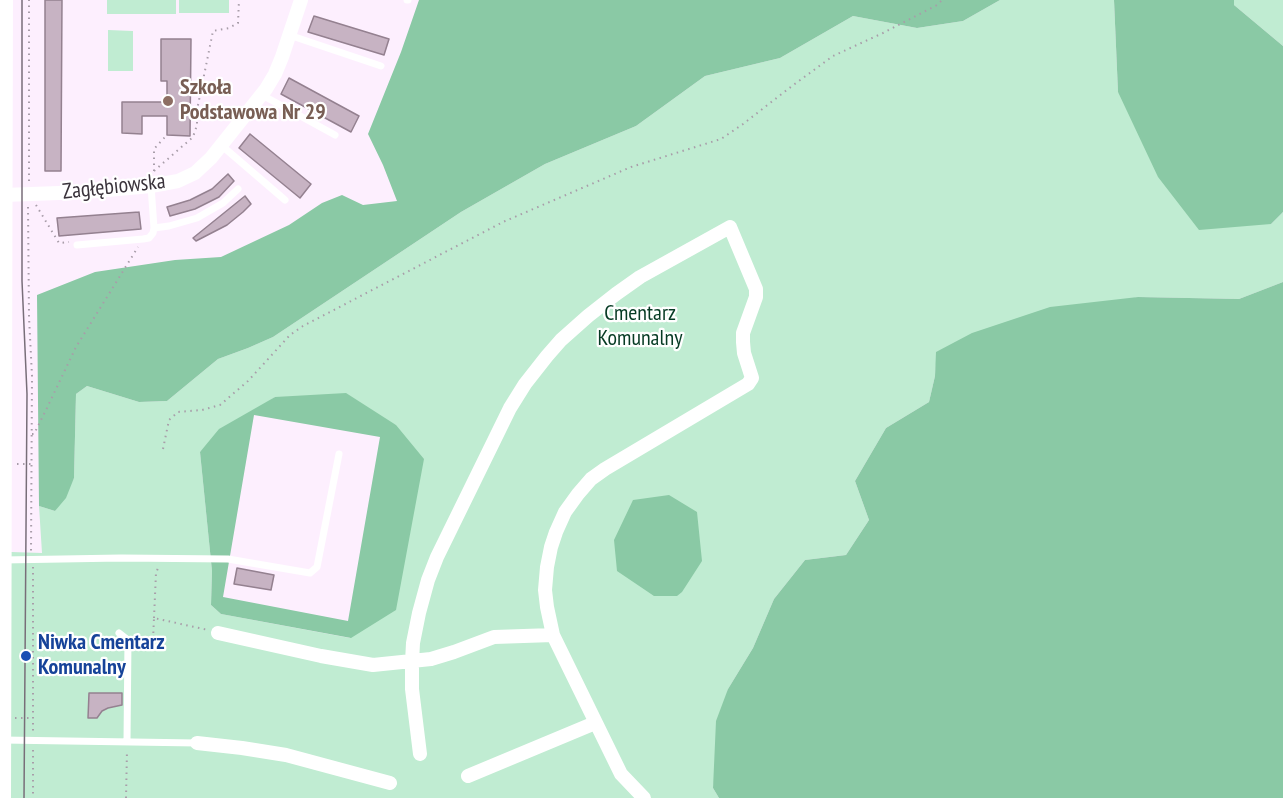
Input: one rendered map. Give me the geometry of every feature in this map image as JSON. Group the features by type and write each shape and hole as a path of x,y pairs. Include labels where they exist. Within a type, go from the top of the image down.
{"main road":[{"path":"2,798 4,0"}],"street":[{"name":"Zagłębiowska","path":"4,195 29,198 86,192 153,182 178,181 195,173 211,158 262,95 275,74 301,0"},
{"path":"420,754 412,689 413,643 419,613 437,557 510,408 525,384 561,340 615,294 639,277 730,227 756,289 756,297 743,333 744,353 752,378 748,384 591,479 565,512 551,547 547,567 545,590 553,636 621,774 644,798"},
{"path":"218,633 351,662 373,664 431,659 494,637 553,636"},
{"path":"468,776 595,723"},
{"path":"197,743 286,755 390,783"}],"lane":[{"path":"290,35 381,66"},
{"path":"262,95 335,135"},
{"path":"221,145 285,200"},
{"path":"74,243 149,237 154,228 153,182"},
{"path":"154,228 197,218 223,203 238,189"},
{"path":"3,560 228,559 310,573 317,567 339,454"},
{"path":"119,633 128,640 127,741"},
{"path":"3,740 197,743"}],"path":[{"path":"29,0 29,198 27,209 28,317 32,376 33,798"},
{"path":"154,171 194,137 213,31 229,28 238,23 238,0"},
{"path":"164,449 169,420 177,412 202,410 220,405 248,381 290,335 303,326 503,222 632,167 721,139 833,56 883,33 942,0"},
{"path":"191,111 224,112 235,118"},
{"path":"153,182 154,149 165,137"},
{"path":"29,198 34,201 59,243 74,243"},
{"path":"32,434 46,411 76,347 143,239"},
{"path":"128,640 153,640 157,568 173,565 173,558"},
{"path":"154,618 218,633"},
{"path":"126,798 127,741"}],"green space":[{"path":"107,0 176,0 176,14 107,14"},
{"path":"179,0 229,0 229,13 179,13"},
{"path":"419,0 1000,0 963,21 917,28 853,16 780,58 705,76 636,126 545,164 461,212 273,337 218,359 167,401 139,402 87,386 76,394 74,478 66,498 55,511 39,506 37,295 95,272 175,260 221,257 289,225 322,203 342,195 363,205 397,201 368,134"},
{"name":"Cmentarz Komunalny","path":"1000,0 1114,0 1118,92 1271,224 1283,212 1283,282 1239,299 1138,297 937,352 935,376 929,402 886,428 855,481 869,520 846,555 805,560 774,599 753,648 728,689 713,788 719,798 10,798 11,552 42,553 39,506 55,511 74,478 76,394 87,386 139,402 167,401 218,359 273,337 461,212 545,164 636,126 705,76 780,58 853,16 917,28 963,21","holes":["275,397 396,425 350,638 221,614 211,605 212,571 200,452"]},
{"path":"1114,0 1234,0 1234,5 1283,46 1283,212 1271,224 1199,230 1158,177 1118,92"},
{"path":"1234,0 1283,0 1283,46 1234,5"},
{"path":"108,30 133,31 133,71 108,71"},
{"path":"1283,282 1283,798 719,798 713,788 716,721 728,689 753,648 774,599 805,560 846,555 869,520 855,481 886,428 929,402 935,376 936,352 972,333 1050,307 1138,297 1239,299"},
{"path":"346,393 396,425 424,459 396,610 351,638 221,614 211,605 212,571 200,452 219,429 275,397","holes":["254,415 380,437 348,621 223,597"]},
{"path":"669,495 697,512 702,561 677,596 654,596 617,571 614,540 633,500"}],"building":[{"path":"45,0 62,0 61,171 45,171"},
{"path":"314,16 389,39 384,55 308,32"},
{"path":"161,39 191,39 190,136 167,135 167,116 142,116 142,134 122,133 122,102 167,102 167,81 161,81"},
{"path":"289,78 359,116 351,132 281,94"},
{"path":"250,134 311,184 300,198 239,148"},
{"path":"228,174 234,181 219,197 195,209 170,216 167,207 190,200 212,189"},
{"path":"245,196 251,204 227,225 196,241 193,238"},
{"path":"139,212 141,229 59,236 57,218"},
{"path":"237,568 274,575 271,590 234,584"},
{"path":"89,693 122,693 122,705 102,711 97,718 88,718"}],"tram line":[{"path":"22,0 22,281 27,394 24,798"}],"place":[{"name":"Szkoła Podstawowa Nr 29","path":"168,101"},
{"name":"Niwka Cmentarz Komunalny","path":"26,656"}]}
